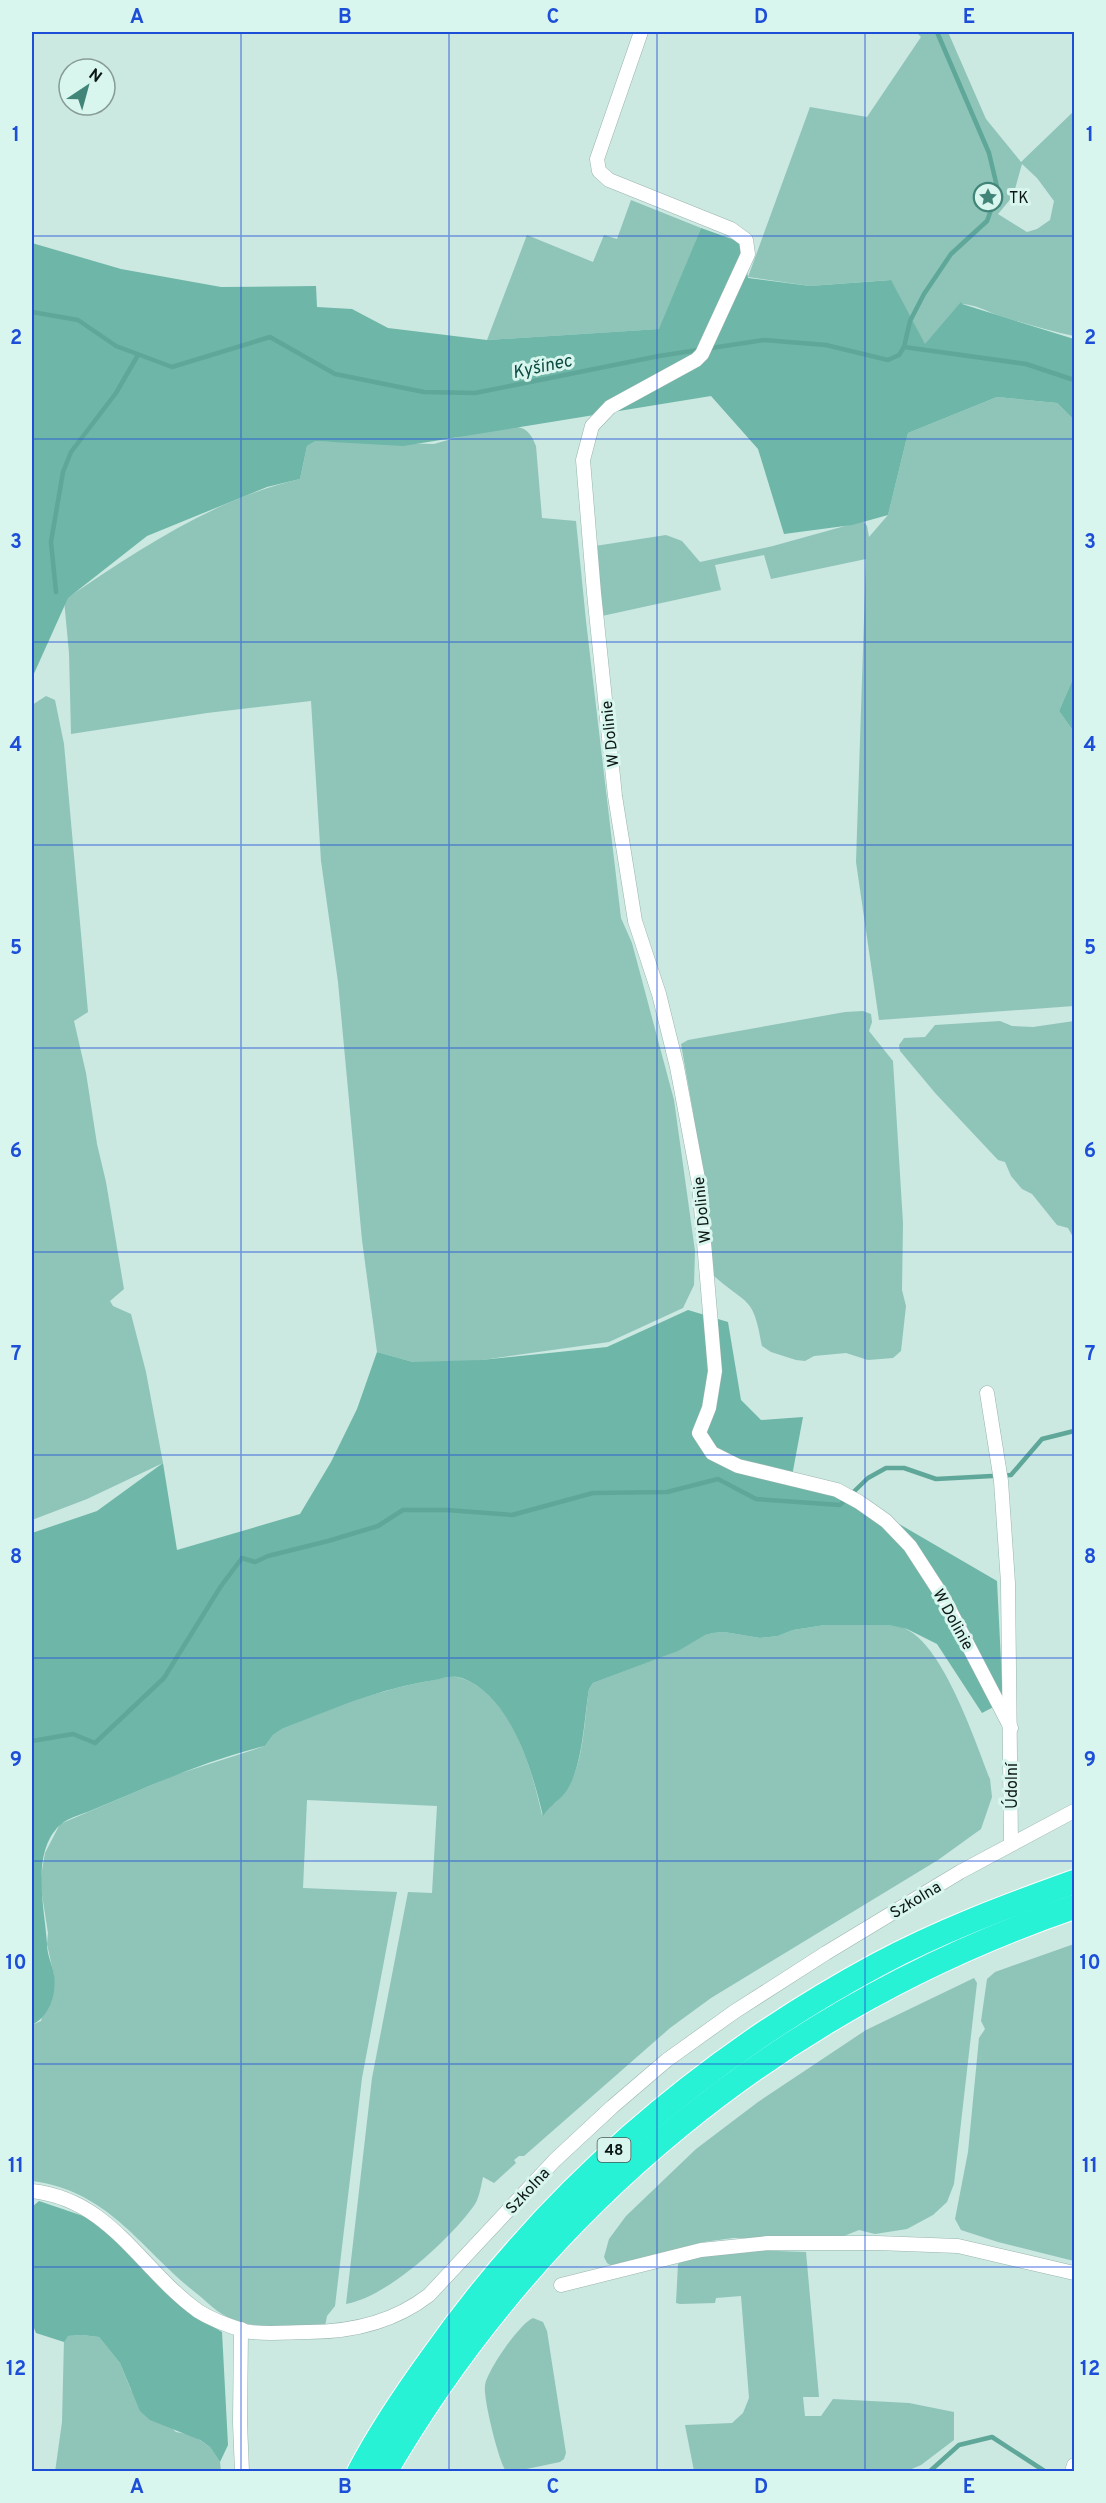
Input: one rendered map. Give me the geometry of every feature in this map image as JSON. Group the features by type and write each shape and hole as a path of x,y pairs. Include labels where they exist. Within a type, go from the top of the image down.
{"highway":[{"name":"48","path":"359,2472 405,2396 489,2281 559,2204 615,2149 655,2114 756,2039 878,1965 966,1924 1074,1882"},
{"name":"48","path":"385,2472 438,2387 482,2327 517,2285 601,2195 669,2133 762,2063 863,2000 962,1950 1074,1907"}],"street":[{"name":"W Dolinie","path":"640,32 597,159 599,171 609,180 731,229 746,240 748,254 704,349 696,360 610,407 592,426 583,460 615,796 635,921 659,994 677,1068 699,1184 715,1371 709,1408 699,1433 712,1453 738,1466 837,1490 886,1521 910,1546 943,1597 1011,1728"},
{"path":"987,1393 1000,1476 1008,1583 1011,1728"},
{"name":"Údolní","path":"1011,1728 1011,1843"},
{"name":"Szkolna","path":"32,2191 65,2198 93,2212 199,2312 216,2321 246,2331 310,2332 350,2329 381,2320 414,2306 436,2288 555,2160 667,2060 734,2012 826,1953 1011,1843 1074,1811"},
{"path":"561,2285 700,2250 768,2243 958,2246 1074,2273"},
{"path":"241,2329 242,2472"},
{"path":"1072,2472 1074,2465"}],"green space":[{"path":"916,32 948,32 986,119 1021,162 1074,111 1074,336 962,304 925,345 890,280 810,286 748,277 810,107 867,117 921,37","holes":["1022,164 1037,178 1054,201 1050,220 1037,229 1027,232 998,214 1013,196"]},
{"path":"631,200 701,228 660,329 487,340 527,235 593,262 604,235 617,239"},
{"path":"701,228 743,243 748,278 810,286 891,280 925,344 961,302 1074,339 1074,420 1057,403 997,397 908,433 888,515 852,525 784,534 758,449 711,396 403,446 316,441 307,446 300,479 267,487 147,536 68,598 32,678 34,446 32,442 32,243 121,269 221,287 316,286 317,307 352,309 388,328 487,340 659,329"},
{"path":"997,397 1057,403 1074,420 1074,679 1059,711 1074,732 1074,1006 879,1020 856,862 866,559 771,579 764,555 715,565 721,590 602,616 595,546 666,535 682,541 700,562 773,546 863,521 867,526 869,537 888,515 908,433"},
{"path":"500,425 522,428 533,439 536,446 542,518 576,521 621,918 632,943 674,1100 695,1251 694,1285 683,1308 609,1342 454,1364 413,1362 377,1352 362,1240 338,982 321,861 311,701 207,713 71,734 69,653 64,600 148,545 206,513 237,499 300,479 307,446 316,441 434,444"},
{"path":"32,442 34,446 32,552"},
{"path":"1074,679 1074,732 1059,711"},
{"path":"46,696 55,700 64,744 88,1012 74,1021 86,1073 124,1289 110,1301 113,1306 131,1314 146,1372 163,1463 87,1499 32,1520 32,705"},
{"path":"863,1011 871,1014 872,1022 869,1031 893,1061 903,1223 902,1290 906,1306 901,1351 893,1358 868,1360 846,1353 814,1356 805,1361 796,1360 771,1352 762,1346 756,1318 748,1304 714,1276 693,1112 681,1044 688,1040 845,1012"},
{"path":"1000,1021 1012,1026 1033,1027 1074,1021 1074,1239 1068,1228 1057,1225 1032,1194 1022,1189 1011,1176 1005,1162 998,1160 936,1094 900,1051 899,1045 904,1038 925,1037 935,1025"},
{"path":"688,1310 728,1322 741,1400 761,1420 803,1417 792,1476 882,1514 997,1581 1003,1702 982,1713 937,1644 907,1629 890,1625 825,1625 760,1638 724,1632 713,1633 705,1635 678,1651 593,1683 589,1689 576,1771 565,1793 543,1816 533,1778 517,1736 494,1701 479,1687 462,1678 448,1677 394,1688 357,1700 282,1729 273,1735 265,1746 222,1758 180,1774 73,1817 60,1825 45,1850 42,1866 42,1898 47,1948 55,1982 54,1990 47,2011 32,2025 32,1533 97,1511 163,1463 177,1550 300,1514 331,1462 357,1409 377,1352 413,1362 481,1360 607,1347"},
{"path":"847,1623 900,1626 920,1639 933,1655 957,1696 990,1779 992,1797 981,1829 938,1860 711,1998 670,2028 524,2156 519,2156 514,2160 516,2163 494,2183 483,2177 480,2193 473,2207 449,2235 398,2279 380,2291 346,2304 372,2078 408,1892 432,1893 437,1806 307,1800 303,1888 397,1892 362,2078 335,2306 327,2316 325,2326 259,2326 234,2320 222,2314 180,2280 105,2210 60,2187 32,2181 32,2025 41,2021 54,1976 47,1944 48,1933 40,1882 45,1853 60,1824 175,1775 265,1746 273,1735 282,1729 338,1707 394,1688 451,1677 461,1678 478,1687 493,1700 506,1717 525,1756 542,1815 564,1795 572,1780 580,1755 589,1689 593,1683 677,1651 704,1635 724,1632 760,1638 778,1636 793,1630"},
{"path":"1074,1944 1074,2261 961,2230 955,2219 968,2152 979,2038 985,2029 981,2021 987,1979 995,1972"},
{"path":"974,1978 977,1983 954,2184 947,2202 933,2215 907,2229 875,2234 859,2230 839,2238 733,2238 704,2242 612,2266 607,2263 604,2257 609,2239 626,2216 696,2149 758,2102 866,2030"},
{"path":"39,2201 86,2217 114,2239 196,2316 222,2332 228,2445 220,2462 210,2447 200,2440 150,2420 140,2411 120,2363 99,2337 68,2336 64,2342 36,2333 32,2323 32,2207"},
{"path":"747,2250 806,2252 819,2397 803,2397 805,2416 821,2416 833,2399 909,2403 954,2412 954,2440 921,2465 907,2471 694,2471 685,2425 732,2423 743,2413 749,2398 741,2296 716,2298 715,2303 676,2303 678,2264 684,2259 701,2254"},
{"path":"533,2318 543,2322 547,2331 566,2453 560,2462 517,2471 506,2471 492,2430 485,2386 491,2370 504,2349 520,2329"},
{"path":"68,2336 99,2337 120,2363 131,2390 176,2432 192,2435 210,2447 220,2462 221,2471 55,2472 62,2422 64,2340"}],"waterway":[{"path":"904,347 910,321 924,294 951,254 987,221 998,191 989,153 937,32"},
{"name":"Kyšinec","path":"32,312 78,320 116,346 172,367 270,337 335,374 424,392 475,393 659,356 764,340 826,345 888,360 899,355 904,347 1026,364 1074,380"},
{"path":"56,592 51,542 63,472 71,452 116,393 138,355"},
{"path":"32,1741 73,1734 95,1743 164,1678 221,1586 242,1558 255,1562 268,1556 328,1541 378,1526 403,1510 447,1510 512,1515 593,1493 667,1492 718,1479 756,1499 840,1505 868,1478 886,1468 904,1468 936,1479 1011,1475 1042,1439 1074,1431"},
{"path":"929,2472 959,2445 992,2437 1046,2472"}],"place":[{"name":"TK","path":"988,197"}]}
